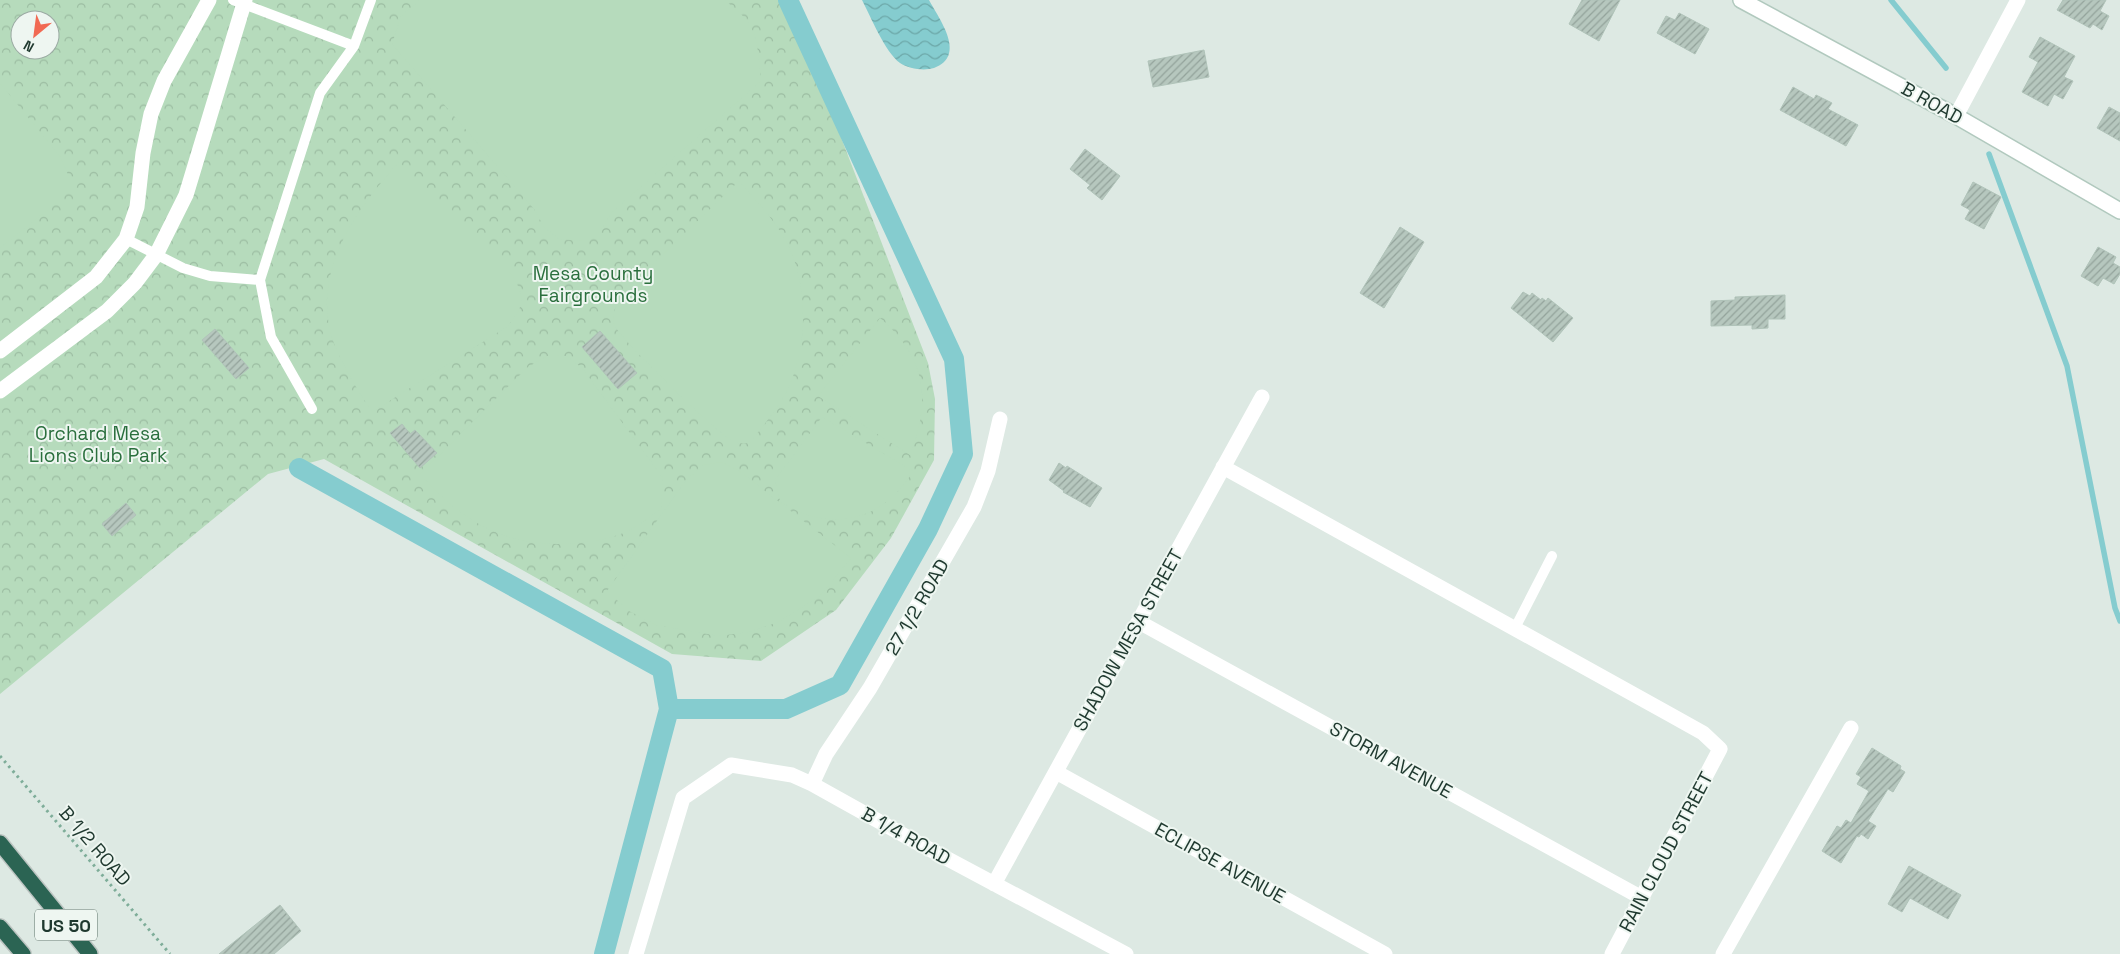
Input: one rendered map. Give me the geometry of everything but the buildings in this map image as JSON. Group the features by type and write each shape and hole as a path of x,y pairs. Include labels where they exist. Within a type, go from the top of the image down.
{"highway":[{"path":"0,839 42,895"},
{"name":"US 50","path":"0,843 90,954"},
{"name":"US 50","path":"0,928 23,954"}],"street":[{"path":"0,351 96,277 126,239 137,207 143,153 152,114 164,81 209,0"},
{"name":"B ROAD","path":"1740,0 1956,116 2120,212"},
{"path":"1956,116 2018,0"},
{"path":"0,391 107,311 135,283 156,255 186,195 241,1"},
{"name":"SHADOW MESA STREET","path":"994,884 1262,397"},
{"name":"27 1/2 ROAD","path":"812,784 826,754 870,688 974,507 988,471 1000,419"},
{"path":"1223,468 1515,628"},
{"name":"STORM AVENUE","path":"1139,622 1642,898"},
{"name":"RAIN CLOUD STREET","path":"1515,628 1703,734 1720,749 1612,954"},
{"path":"1723,954 1851,728"},
{"name":"B 1/4 ROAD","path":"636,954 683,798 731,765 792,775 812,784 1126,954"},
{"name":"ECLIPSE AVENUE","path":"1056,772 1385,954"}],"lane":[{"path":"312,409 271,337 260,280 320,93 354,46 370,0"},
{"path":"241,1 354,46"},
{"path":"126,239 183,268 210,276 260,280"},
{"path":"1515,628 1552,556"}],"path":[{"name":"B 1/2 ROAD","path":"0,756 170,954"}],"green space":[{"name":"Mesa County Fairgrounds","path":"0,0 788,0 928,363 935,399 934,460 891,538 836,610 761,661 672,654 324,459 268,474 0,694"},
{"path":"420,0 724,0 744,17 754,34 761,81 611,213 600,232 582,241 559,239 544,227 534,209 392,44 401,16"},
{"path":"0,83 61,158 69,177 56,203 0,248"},
{"path":"399,162 513,276 520,291 521,302 517,313 508,326 372,412 338,353 329,326 327,300 330,275 338,250 350,226"},
{"path":"739,181 782,234 796,267 803,305 801,344 792,379 784,396 750,443 734,442 710,423 635,350 615,326 613,318 622,294"},
{"path":"880,318 907,348 916,364 920,380 921,416 910,455 818,396"},
{"path":"549,355 567,356 582,368 663,478 661,509 640,524 620,534 592,541 553,544 530,542 509,537 490,530 454,507 420,474 528,367"},
{"path":"822,417 913,471 901,488 886,502 871,512 854,518 817,517 799,511 780,501 775,480"},
{"path":"721,462 738,470 851,558 820,596 778,622 749,632 719,636 656,625 629,611 607,591 686,480 704,465"}],"water":[{"path":"862,0 929,0 948,37 949,55 944,62 934,68 917,69 900,63 894,58 884,43"}],"waterway":[{"path":"669,709 786,709 840,685 928,529 963,454 954,359 788,0"},
{"path":"1891,0 1946,68"},
{"path":"1989,154 2067,366 2115,608 2120,621"},
{"path":"299,468 662,669 669,709 604,954"}],"park label":[{"name":"Orchard Mesa Lions Club Park","path":"98,444"}]}
